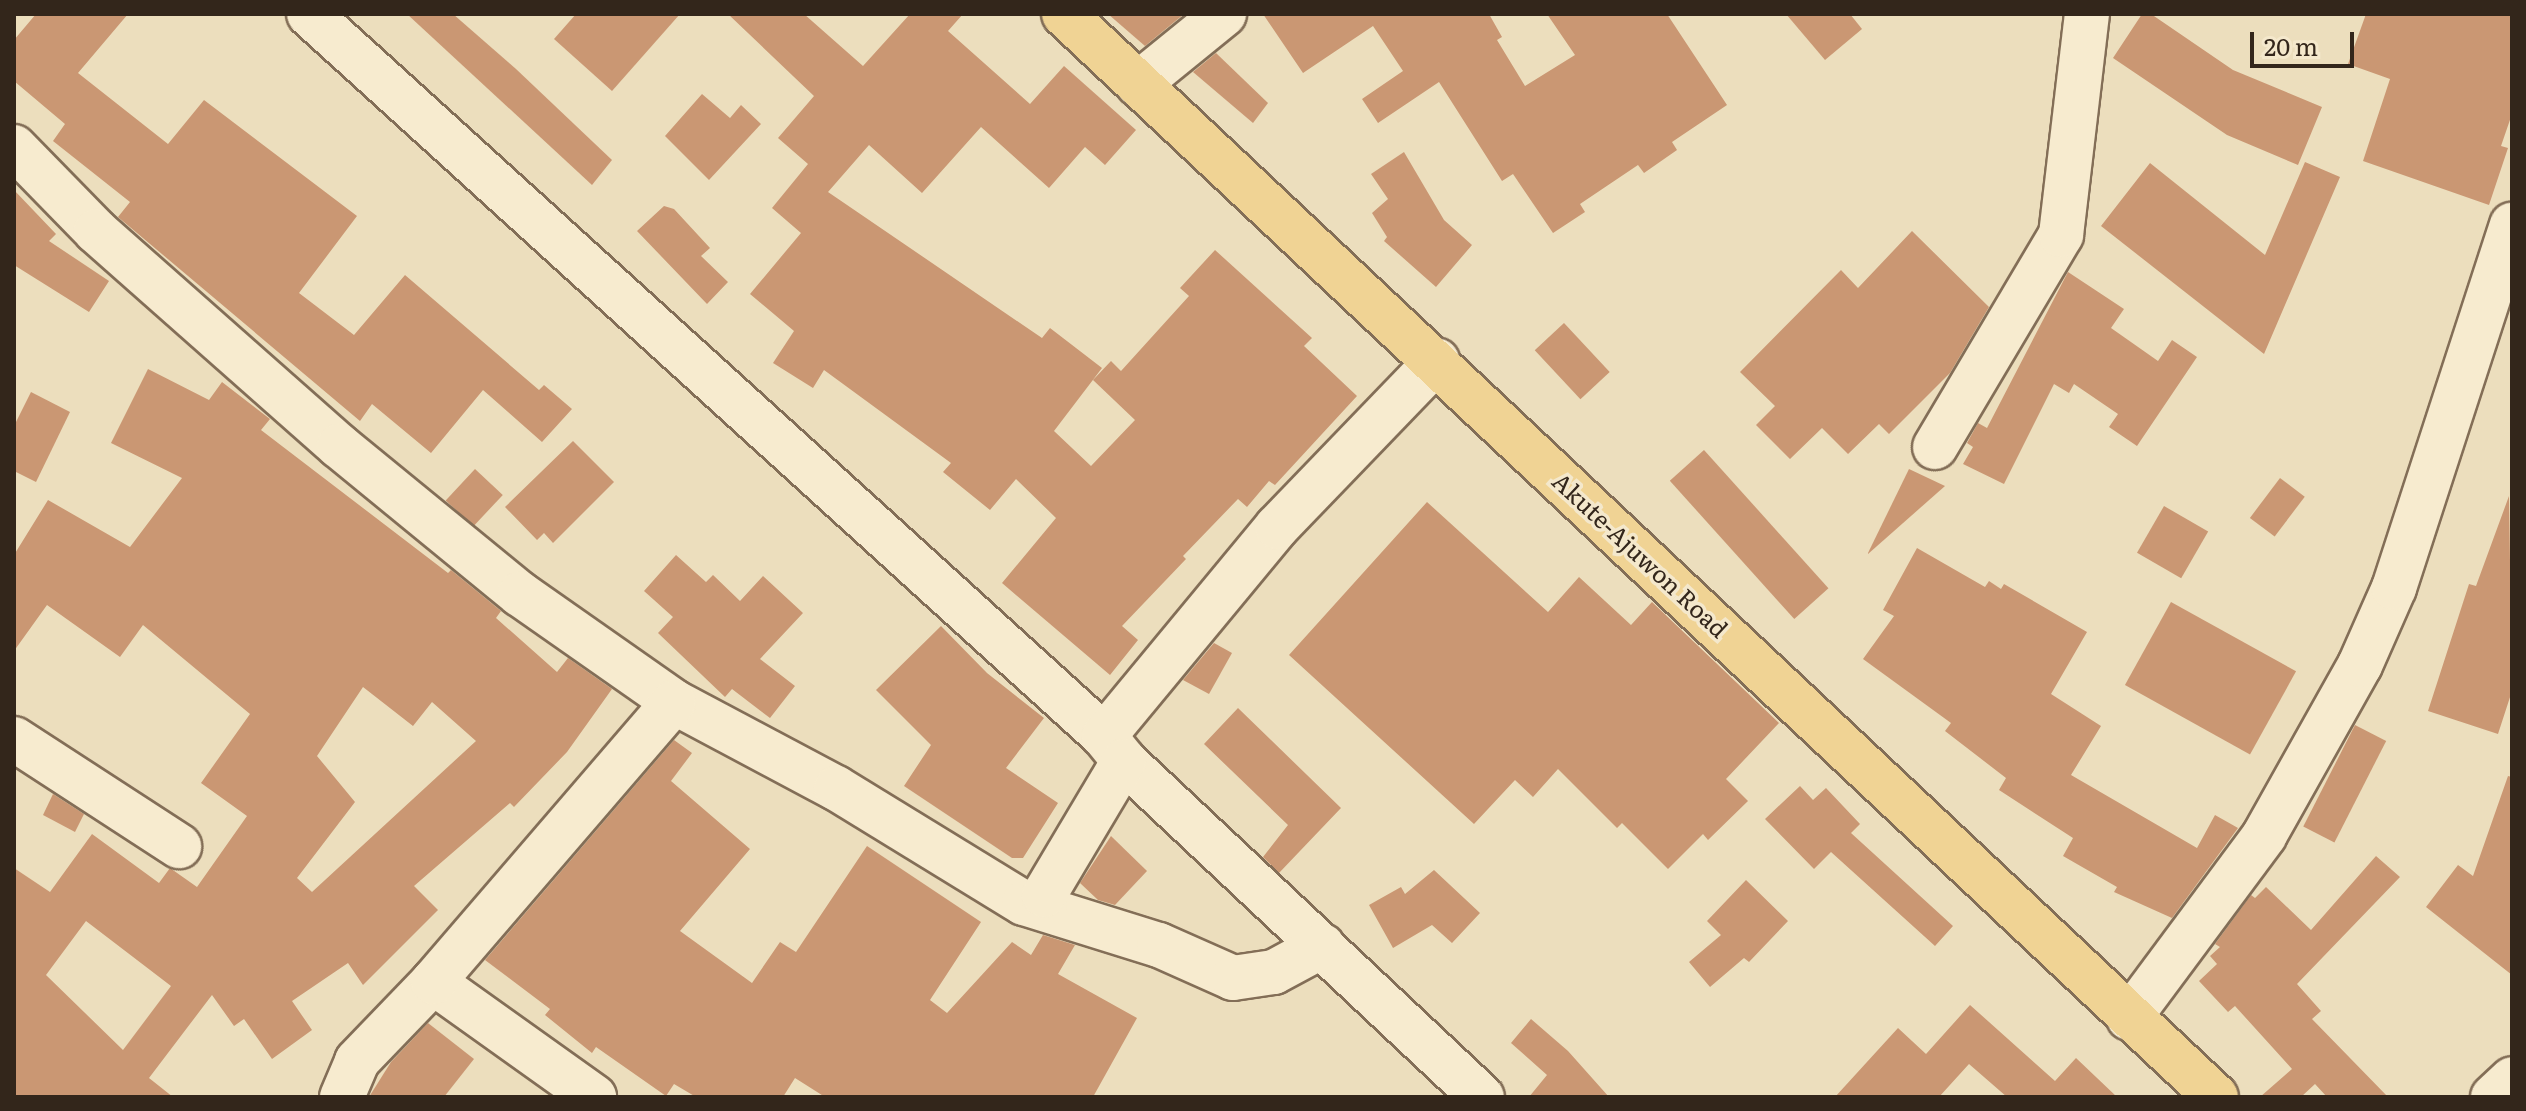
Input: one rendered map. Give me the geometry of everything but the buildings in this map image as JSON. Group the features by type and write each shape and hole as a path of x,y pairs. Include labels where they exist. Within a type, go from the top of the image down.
{"main road":[{"name":"Akute-Ajuwon Road","path":"1064,14 1437,361 2216,1097"}],"street":[{"path":"309,14 1114,748 1482,1097"},
{"path":"1138,84 1224,14"},
{"path":"1935,447 2061,235 2087,14"},
{"path":"14,147 96,231 339,446 520,594 674,702 836,788 1024,903 1045,906 1159,945 1233,978 1274,972 1322,946"},
{"path":"2129,1018 2264,836 2360,665 2394,588 2503,277 2512,225"},
{"path":"1045,906 1044,895 1114,748 1277,527 1437,361"},
{"path":"342,1097 357,1061 433,982 674,702"},
{"path":"14,739 179,846"},
{"path":"433,982 594,1097"},
{"path":"2493,1097 2512,1079"}]}
